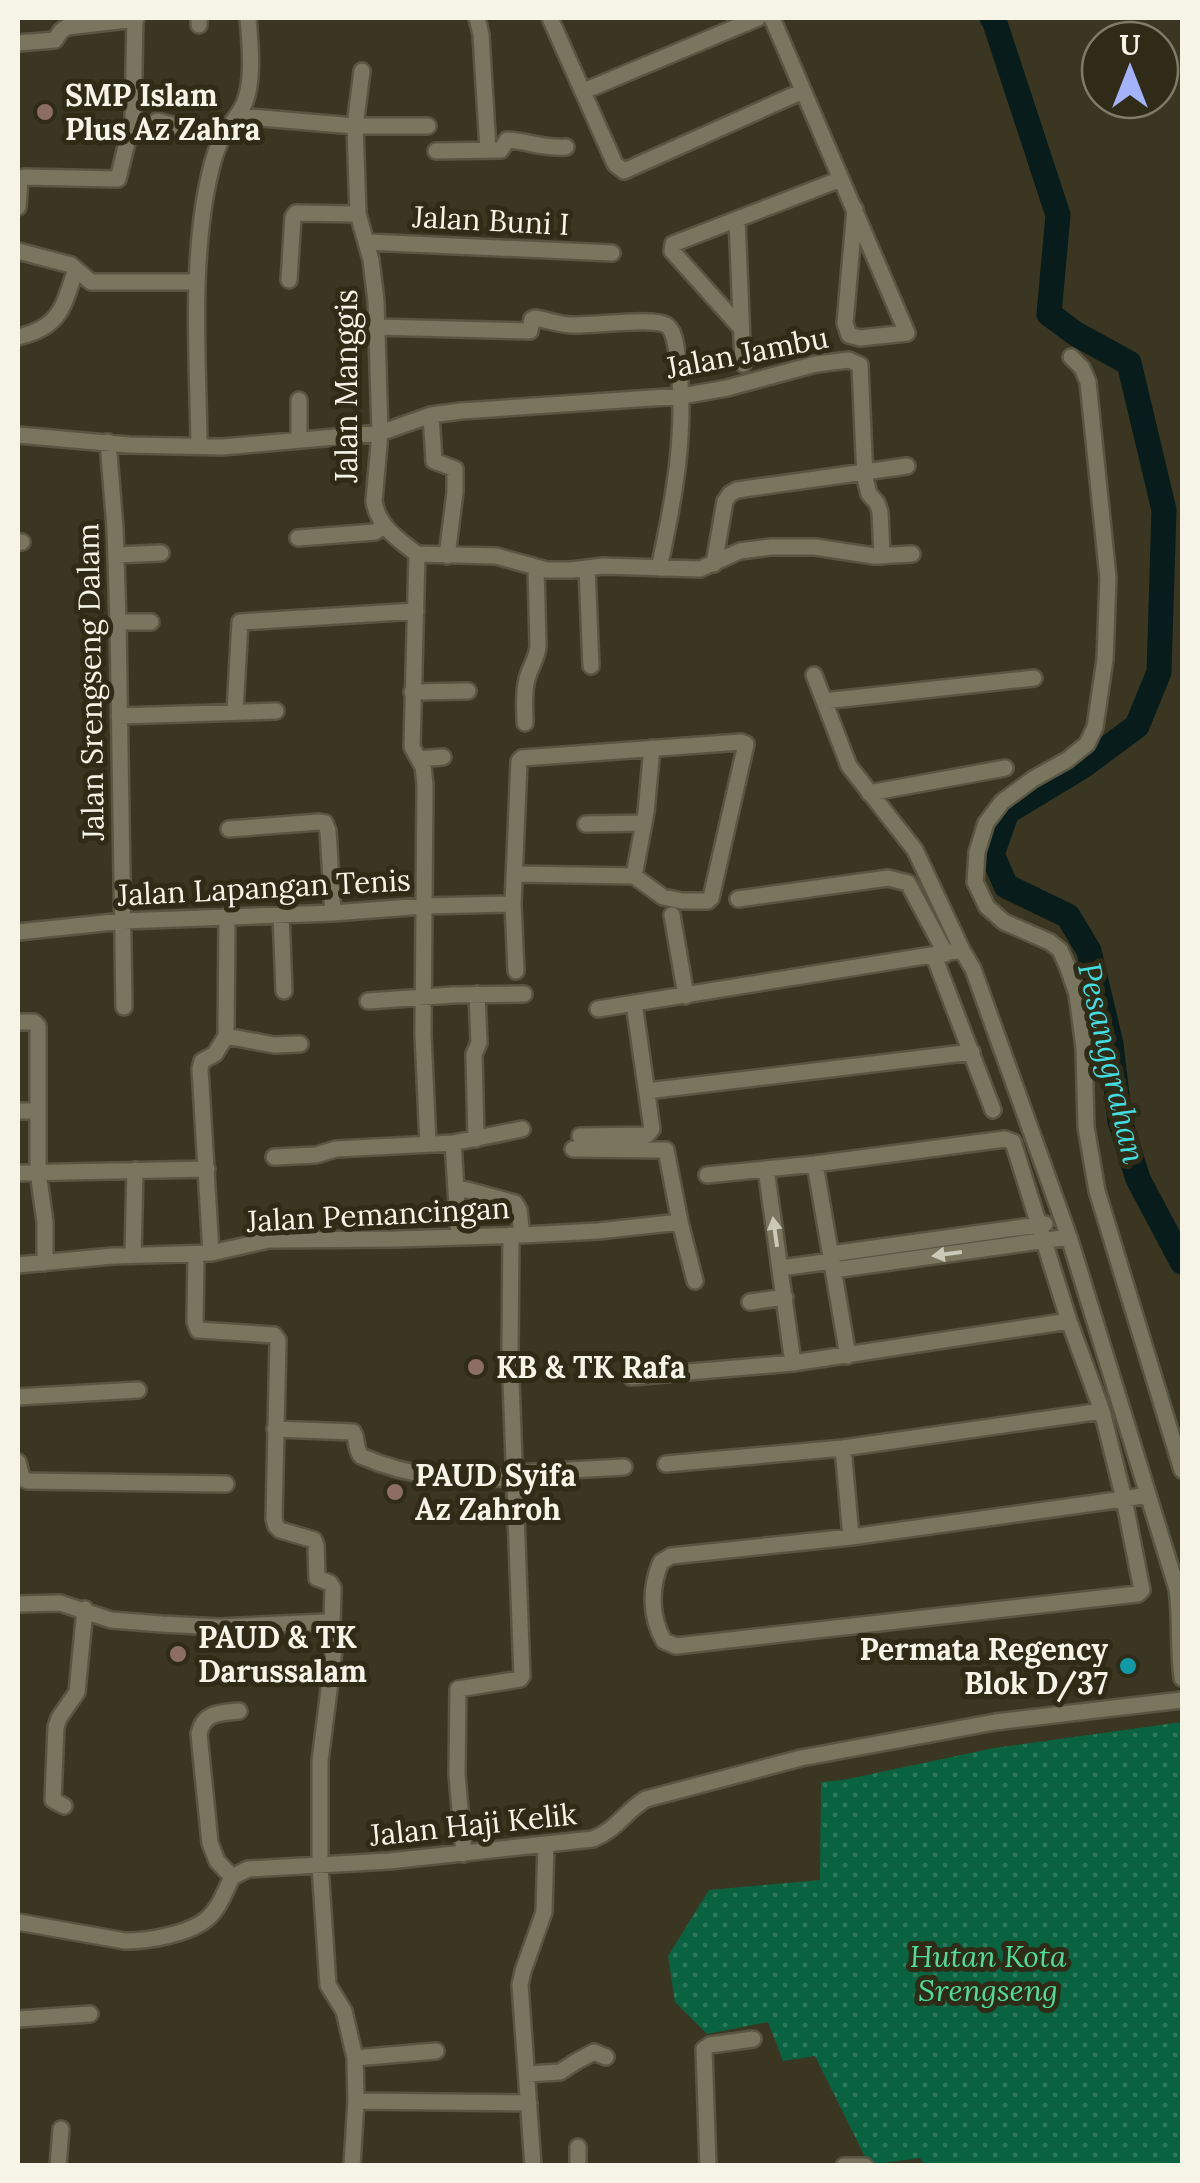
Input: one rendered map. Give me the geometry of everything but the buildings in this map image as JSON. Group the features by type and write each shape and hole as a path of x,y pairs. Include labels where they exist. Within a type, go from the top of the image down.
{"street":[{"path":"18,43 55,40 67,28 136,18 133,118 118,179 24,177 20,181 18,207"},
{"path":"199,446 196,282 203,208 212,162 244,104 249,82 248,18"},
{"path":"477,18 482,34 488,150"},
{"path":"550,18 616,164 624,171 803,91"},
{"path":"584,91 758,18"},
{"path":"772,18 855,209 907,333 860,338 847,332 855,209"},
{"name":"Jalan Manggis","path":"362,71 355,126 358,214 373,272 380,433 374,501 384,526"},
{"path":"238,116 355,126 428,126"},
{"path":"157,121 222,138"},
{"path":"436,150 504,149 506,140 543,148 566,148"},
{"path":"740,326 672,251 673,244 841,178"},
{"path":"289,280 296,213 358,214"},
{"path":"738,220 744,364"},
{"name":"Jalan Buni I","path":"367,242 612,253"},
{"path":"18,251 71,265 91,282 196,282"},
{"path":"18,336 36,332 61,313 76,269"},
{"path":"376,326 530,330 535,318 571,325 670,327 682,396 675,484 660,568"},
{"path":"1070,357 1082,368 1088,382 1108,578 1105,660 1097,712 1086,744 1002,802 986,823 977,852 976,882 987,907 1004,922 1050,942 1060,950 1068,968 1077,994 1084,1048 1086,1127 1097,1192 1182,1470"},
{"name":"Jalan Jambu","path":"18,435 129,446 223,447 380,433 460,411 682,396 840,360 860,365 864,470"},
{"path":"299,400 299,439"},
{"path":"431,416 434,461 455,470 447,556"},
{"name":"Jalan Srengseng Dalam","path":"108,442 118,622 124,1007"},
{"path":"714,564 725,501 730,494 748,488 906,466"},
{"path":"864,470 869,494 880,512 882,556"},
{"path":"298,538 376,532 384,526 417,554 506,558 548,570 603,566 690,570 740,551 771,546 882,556 912,554"},
{"path":"116,555 161,552"},
{"path":"417,554 412,748 423,767 425,784 424,1060 428,1144"},
{"path":"526,723 524,695 538,646 536,568"},
{"path":"588,568 591,666"},
{"path":"235,711 240,622 416,611"},
{"path":"118,622 152,622"},
{"path":"814,676 850,766 914,850 947,953 972,1052 993,1110"},
{"path":"824,700 1034,678"},
{"path":"412,692 468,691"},
{"path":"118,716 276,711"},
{"path":"516,874 634,876 657,894 673,900 704,902 712,898 746,746 741,742 518,761 514,904 516,971"},
{"path":"634,876 652,748"},
{"path":"419,759 443,757"},
{"path":"868,793 1006,768"},
{"path":"586,824 644,823"},
{"path":"228,830 325,824 334,913"},
{"path":"738,899 888,878 908,884 947,953 973,969 1069,1236 1176,1588 1181,1617 1178,1652 1182,1678"},
{"name":"Jalan Lapangan Tenis","path":"18,932 227,916 514,904"},
{"path":"281,914 284,991"},
{"path":"672,915 686,996"},
{"path":"227,916 226,1036 217,1051 200,1064 207,1169 204,1254 195,1322 198,1330 276,1336 276,1526 314,1540 317,1578 333,1588 335,1642 320,1773 320,1866 328,1984 344,2010 354,2058 352,2166"},
{"path":"598,1009 947,953"},
{"path":"476,1139 477,994"},
{"path":"368,1001 524,994"},
{"path":"634,1003 652,1129 647,1135 576,1143 666,1150 695,1281"},
{"path":"18,1022 36,1022 38,1026 38,1172 45,1222 45,1263"},
{"path":"226,1036 274,1045 300,1044"},
{"path":"646,1092 972,1052"},
{"path":"18,1111 38,1111"},
{"path":"274,1157 316,1155 336,1149 453,1143 522,1128"},
{"path":"706,1175 1013,1142 1069,1321 1102,1411 1124,1499 1142,1586 1138,1594 669,1645 660,1636 655,1620 653,1588 658,1567 665,1558 851,1537 1124,1499 1147,1496"},
{"path":"453,1143 458,1238"},
{"path":"815,1164 848,1356"},
{"path":"18,1173 207,1169"},
{"path":"766,1169 794,1364"},
{"path":"133,1255 135,1170"},
{"path":"456,1188 518,1205 510,1354 522,1678 458,1689 458,1775 464,1854"},
{"path":"1041,1233 1062,1219"},
{"name":"Jalan Pemancingan","path":"18,1265 133,1255 204,1254 269,1240 458,1238 598,1231 680,1222"},
{"path":"781,1268 1041,1233 1069,1236"},
{"path":"750,1302 785,1297"},
{"path":"631,1377 794,1364 1069,1321"},
{"path":"18,1397 138,1390"},
{"path":"666,1464 843,1448 1102,1411"},
{"path":"275,1429 353,1432 361,1456 419,1475 476,1479 624,1466"},
{"path":"843,1448 851,1537"},
{"path":"18,1462 22,1478 28,1482 226,1484"},
{"path":"18,1604 60,1603 111,1620 162,1624 332,1624"},
{"path":"64,1806 53,1800 56,1727 77,1692 86,1610"},
{"name":"Jalan Haji Kelik","path":"232,1877 248,1870 464,1854 594,1838 614,1829 636,1804 646,1799 751,1770 995,1722 1182,1700"},
{"path":"18,1922 141,1942 195,1927 209,1917 232,1877 217,1862 210,1843 200,1724 214,1714 239,1712"},
{"path":"534,2166 520,1978 544,1912 546,1844"},
{"path":"18,2019 90,2014"},
{"path":"708,2166 704,2049 753,2039"},
{"path":"354,2058 436,2051"},
{"path":"527,2074 560,2072 594,2052 606,2057"},
{"path":"356,2101 528,2102"},
{"path":"58,2166 61,2129"},
{"path":"578,2147 578,2166"},
{"path":"844,2166 864,2165"}],"green space":[{"name":"Hutan Kota Srengseng","path":"1182,1722 1182,2165 925,2166 920,2158 869,2165 815,2056 783,2061 768,2022 707,2034 675,2002 668,1956 709,1890 820,1880 821,1782 994,1748"}],"waterway":[{"name":"Pesanggrahan","path":"992,18 1058,215 1049,314 1129,363 1164,510 1159,672 1137,726 1083,766 1007,812 992,854 1006,886 1068,916 1089,951 1111,1044 1120,1121 1138,1179 1182,1262"}],"place":[{"name":"SMP Islam Plus Az Zahra","path":"45,112"},
{"name":"KB & TK Rafa","path":"476,1367"},
{"name":"PAUD Syifa Az Zahroh","path":"395,1492"},
{"name":"PAUD & TK Darussalam","path":"178,1654"},
{"name":"Permata Regency Blok D/37","path":"1128,1666"}]}
